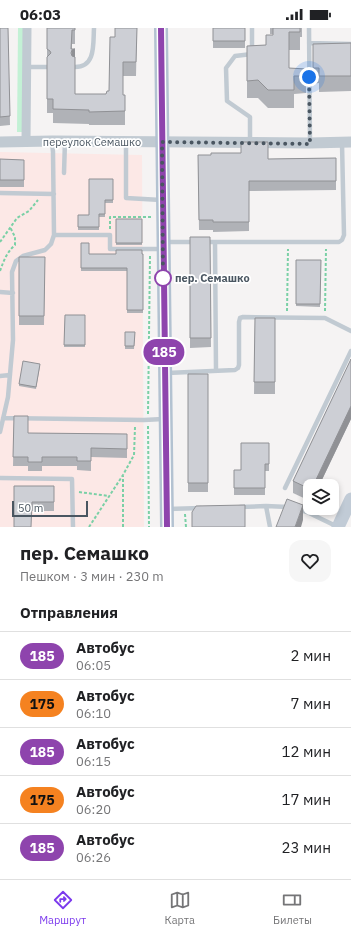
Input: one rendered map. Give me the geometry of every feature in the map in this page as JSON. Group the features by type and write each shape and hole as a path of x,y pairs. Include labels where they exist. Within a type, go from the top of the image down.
{"main road":[{"path":"161,28 162,142 157,218 164,373 167,527"},
{"path":"338,527 349,506"}],"street":[{"path":"26,142 27,28"},
{"name":"переулок Семашко","path":"0,142 52,141 310,144 346,142"}],"lane":[{"path":"75,67 82,67 89,62 93,50 94,28"},
{"path":"250,143 250,117 227,101 226,68 235,56 252,54 252,28"},
{"path":"309,28 310,144"},
{"path":"309,43 351,44"},
{"path":"27,67 47,67"},
{"path":"0,432 8,397 13,340 12,272 16,261 23,256 45,250 51,244 54,235 52,141"},
{"path":"64,173 65,142"},
{"path":"126,142 126,198 157,200"},
{"path":"54,235 110,235 110,249 159,247 215,242 339,242 344,236 346,142"},
{"path":"0,193 54,194"},
{"path":"215,242 216,370"},
{"path":"0,292 13,292"},
{"path":"164,373 235,370 238,368 240,318 243,317 325,318 351,331"},
{"path":"285,488 351,351"},
{"path":"0,376 10,375"},
{"path":"3,418 165,419"},
{"path":"0,478 72,479 73,527"},
{"path":"266,506 270,527"},
{"path":"237,507 289,507 301,510 338,527"},
{"path":"166,509 207,508"}],"path":[{"path":"0,242 17,218 37,203 42,194"},
{"path":"110,235 110,217 157,218 157,200"},
{"path":"0,271 9,250 16,245 15,237 10,227"},
{"path":"287,318 288,242"},
{"path":"325,318 326,242"},
{"path":"149,527 148,420 159,247"},
{"path":"90,526 134,455 136,420"},
{"path":"123,475 123,527"},
{"path":"72,491 109,496"},
{"path":"185,508 186,527"}],"shaded area":[{"path":"0,152 142,155 144,527 0,527"}],"green space":[{"path":"18,28 25,28 25,132 17,132"}],"building":[{"path":"0,28 8,28 10,116 0,117"},
{"path":"47,28 75,28 75,30 72,30 71,49 75,49 72,50 71,53 72,56 75,57 75,94 106,94 107,91 109,91 110,37 115,37 115,28 137,28 136,62 123,62 123,95 125,95 125,111 89,112 89,110 53,109 53,99 47,99 47,57 51,53 47,49"},
{"path":"213,28 245,28 245,41 213,41"},
{"path":"273,28 300,28 300,32 289,32 289,68 306,69 306,76 294,76 294,90 268,90 258,80 247,81 247,46 266,45 266,35 273,35"},
{"path":"351,43 351,76 319,76 319,68 313,68 313,44"},
{"path":"241,142 268,142 268,159 336,158 336,181 249,181 249,222 213,222 213,220 199,220 198,155 211,155 211,153 241,153"},
{"path":"0,159 24,160 24,180 0,180"},
{"path":"89,179 113,179 113,200 105,200 105,214 99,214 99,227 78,227 78,215 89,215"},
{"path":"116,219 142,219 142,243 116,243"},
{"path":"190,237 210,237 211,338 190,338"},
{"path":"81,243 89,243 89,254 116,254 116,250 142,250 143,310 127,310 127,268 81,268"},
{"path":"19,257 45,257 44,316 19,316"},
{"path":"296,260 321,260 320,304 296,304"},
{"path":"65,315 85,315 85,345 64,345"},
{"path":"255,318 275,318 275,382 254,382"},
{"path":"125,332 135,332 134,346 125,346"},
{"path":"351,359 351,406 316,479 303,479 303,486 293,481"},
{"path":"23,361 40,364 36,387 19,384"},
{"path":"188,374 208,374 208,483 188,483"},
{"path":"14,416 28,416 28,433 127,434 127,449 91,448 91,461 77,461 77,457 42,457 42,462 28,462 28,457 13,457"},
{"path":"241,443 269,443 269,464 265,464 265,488 234,488 234,470 241,470"},
{"path":"14,486 54,486 54,502 32,502 31,527 14,527"},
{"path":"287,499 303,505 295,527 276,527"},
{"path":"245,505 245,527 192,527 192,512 196,506"}],"bus line":[{"name":"185","path":"161,28 161,132 167,527"}],"place":[{"name":"пер. Семашко","path":"163,278"}],"route":[{"path":"163,278 162,142 310,144 309,77"}]}
